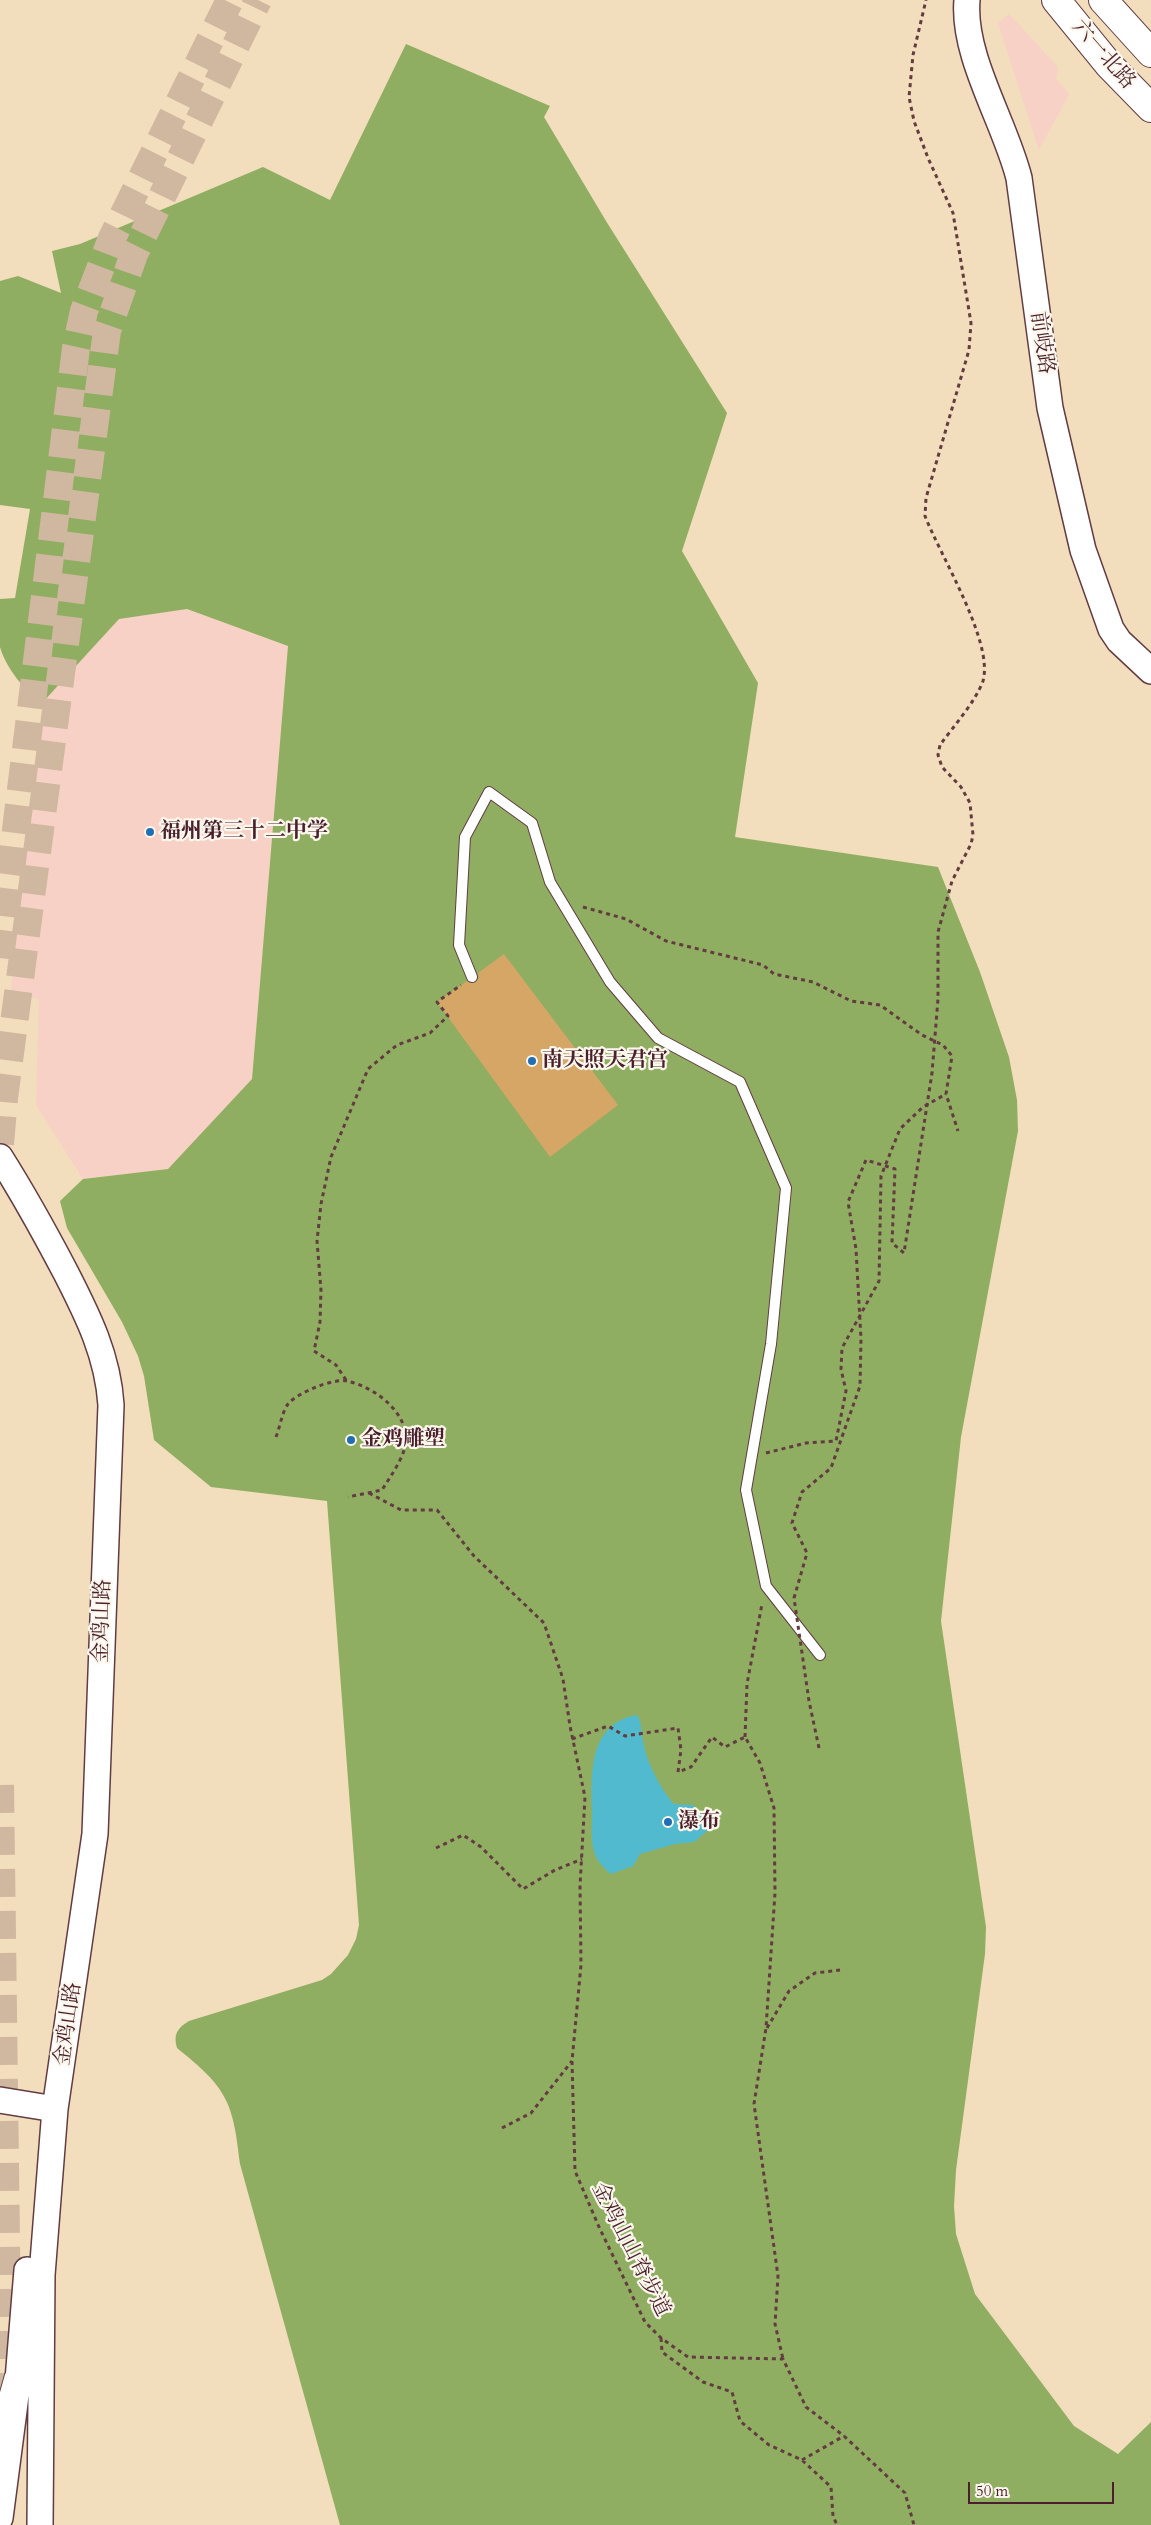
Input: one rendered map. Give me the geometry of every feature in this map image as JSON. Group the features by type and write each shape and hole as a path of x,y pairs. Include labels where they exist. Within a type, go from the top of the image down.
{"main road":[{"name":"六一北路","path":"1056,0 1109,65 1151,108"},
{"name":"六一北路","path":"1103,0 1151,53"},
{"path":"0,2429 11,2405 18,2380"}],"street":[{"name":"前岐路","path":"967,0 971,45 1010,148 1019,178 1050,408 1083,550 1111,629 1118,641 1151,671"},
{"name":"金鸡山路","path":"0,1156 33,1208 90,1322 103,1354 111,1405 96,1825 55,2109"},
{"path":"0,2100 55,2109"},
{"path":"0,2518 18,2380 36,2162 55,2109"},
{"path":"40,2525 42,2275 55,2109"}],"lane":[{"path":"472,977 459,945 465,837 489,792 532,823 550,882 610,982 658,1038 740,1082 786,1188 771,1344 746,1490 766,1586 820,1654"}],"path":[{"path":"819,1748 809,1701 794,1598 807,1553 792,1522 802,1492 831,1468 860,1386 861,1339 856,1249 848,1202 866,1160 895,1169 892,1243 904,1253 932,1073 938,999 938,932 952,881 971,844 973,835 970,803 967,795 942,767 938,755 940,745 976,694 982,681 984,665 980,642 971,617 925,516 926,498 958,390 971,337 971,323 953,213 928,158 914,121 909,97 913,55 926,0"},
{"path":"560,898 585,908 626,919 666,941 763,965 774,974 813,982 851,1001 880,1005 922,1036 943,1045 952,1056 946,1094 958,1131"},
{"path":"346,1380 336,1365 314,1351 320,1322 321,1290 317,1241 321,1204 331,1157 368,1069 397,1045 430,1033 448,1016 437,1002 472,977"},
{"path":"751,1458 806,1443 836,1441 846,1391 840,1369 842,1348 879,1281 881,1176 900,1129 923,1107 946,1094"},
{"path":"276,1437 288,1405 301,1394 331,1382 346,1380 373,1390 401,1416 406,1440 397,1467 382,1490 348,1497"},
{"name":"金鸡山山脊步道","path":"369,1493 401,1510 438,1510 474,1556 544,1623 564,1679 572,1739 585,1797 582,1858 581,1965 572,2060 575,2171 599,2227 645,2322 661,2338 688,2357 783,2359"},
{"path":"766,1586 747,1684 745,1737 760,1763 774,1808 775,1893 766,2028 754,2104 778,2276 775,2324 783,2359 806,2407 844,2436 905,2493 914,2525"},
{"path":"572,1739 608,1726 626,1736 678,1728 681,1750 678,1772 691,1768 712,1738 725,1747 745,1737"},
{"path":"436,1848 463,1835 481,1847 523,1889 555,1870 582,1858"},
{"path":"766,2028 789,1990 815,1973 840,1970"},
{"path":"502,2128 531,2113 572,2060"},
{"path":"661,2338 662,2352 703,2382 732,2392 740,2421 769,2445 802,2460 831,2487 834,2516 837,2525"},
{"path":"802,2460 844,2436"}],"shaded area":[{"path":"1009,14 1058,67 1056,79 1069,94 1039,150 998,23"},
{"name":"福州第三十二中学","path":"187,609 288,646 252,1079 168,1169 83,1179 36,1105 39,999 11,994 43,702 118,619"}],"green space":[{"path":"406,44 550,106 544,117 606,221 727,413 682,551 758,683 735,837 938,867 980,972 1009,1057 1017,1100 1018,1131 961,1437 941,1621 986,1927 985,1954 956,2170 954,2206 956,2234 975,2294 1074,2426 1118,2454 1151,2422 1151,2525 340,2525 240,2164 230,2110 225,2097 207,2074 177,2048 177,2032 189,2021 322,1980 331,1974 348,1955 356,1939 359,1925 327,1501 211,1487 154,1440 144,1376 138,1356 122,1322 67,1228 60,1201 83,1179 168,1169 252,1079 288,646 187,609 119,619 43,702 36,698 17,679 11,671 0,647 0,599 15,598 30,509 0,505 0,281 18,276 61,293 52,251 80,244 263,167 330,200"}],"water":[{"path":"637,1715 641,1724 647,1757 659,1783 674,1804 693,1805 704,1818 707,1831 694,1842 675,1844 640,1854 633,1866 611,1874 603,1867 594,1852 592,1844 593,1764 596,1750 610,1728 622,1720"}],"building":[{"name":"南天照天君宫","path":"504,954 618,1105 550,1157 437,1002 467,981 475,983 479,978 478,973"}],"tunnel":[{"path":"0,958 76,348 84,311 112,238 230,0"},
{"path":"0,1144 4,1098 107,331 134,254 258,0"},
{"path":"0,1785 8,2394"}],"place":[{"name":"福州第三十二中学","path":"150,832"},
{"name":"南天照天君宫","path":"532,1061"},
{"name":"金鸡雕塑","path":"351,1440"},
{"name":"瀑布","path":"668,1822"}]}
